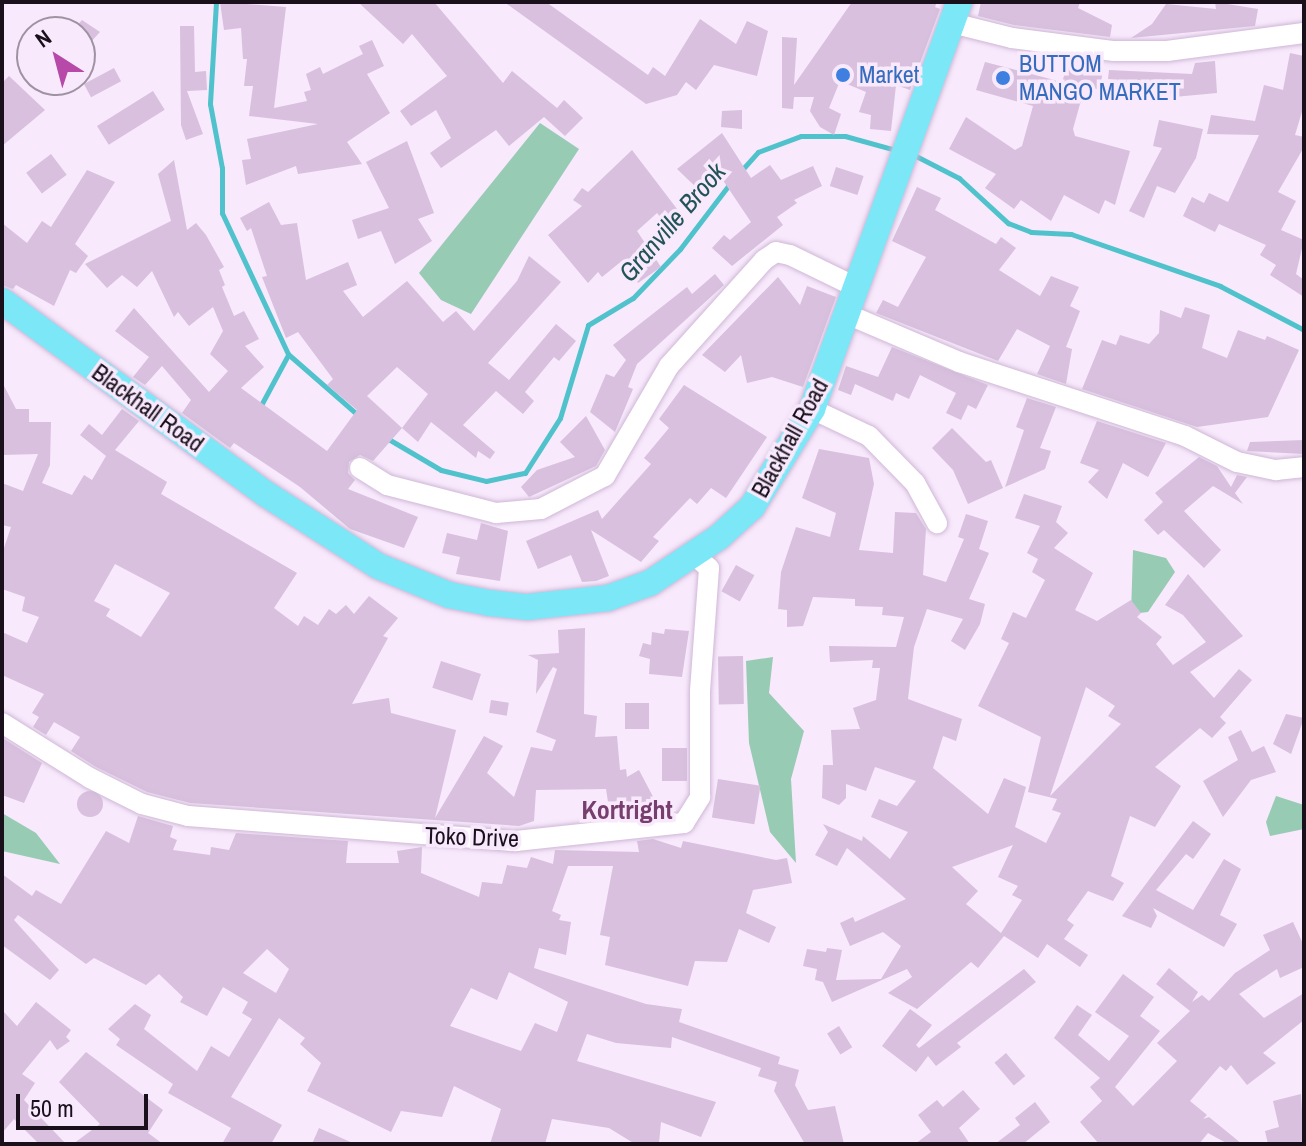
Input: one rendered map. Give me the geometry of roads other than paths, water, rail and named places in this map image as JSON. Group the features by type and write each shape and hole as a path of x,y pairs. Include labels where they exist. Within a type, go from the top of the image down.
{"main road":[{"name":"Blackhall Road","path":"2,301 336,543 449,595 528,607 608,598 650,583 693,554 752,507 812,409 849,315 956,13"}],"street":[{"path":"956,13 1012,38 1114,51 1167,51 1304,33"},
{"path":"360,468 387,485 496,513 541,509 605,476 669,366 764,260 776,252 790,255 858,288"},
{"path":"849,315 959,362 1185,436 1237,462 1276,470 1304,467"},
{"path":"812,409 869,436 915,483 937,523"},
{"name":"Toko Drive","path":"2,723 82,775 142,804 188,816 516,841 684,823 700,797 700,691 709,568 693,554"}],"waterway":[{"name":"Granville Brook","path":"216,2 210,104 222,168 222,213 288,354 359,416"},
{"name":"Granville Brook","path":"740,172 758,152 801,136 845,136 896,150"},
{"name":"Granville Brook","path":"914,155 959,178 1008,223 1031,232 1071,234 1220,286 1304,330"},
{"name":"Granville Brook","path":"385,437 441,470 486,481 525,473 560,418 588,325 633,298 680,249 731,182"},
{"path":"260,407 288,355"}],"place":[{"name":"Market","path":"843,75"},
{"name":"BUTTOM MANGO MARKET","path":"1003,78"}],"district":[{"name":"Kortright","path":"627,810"}]}
